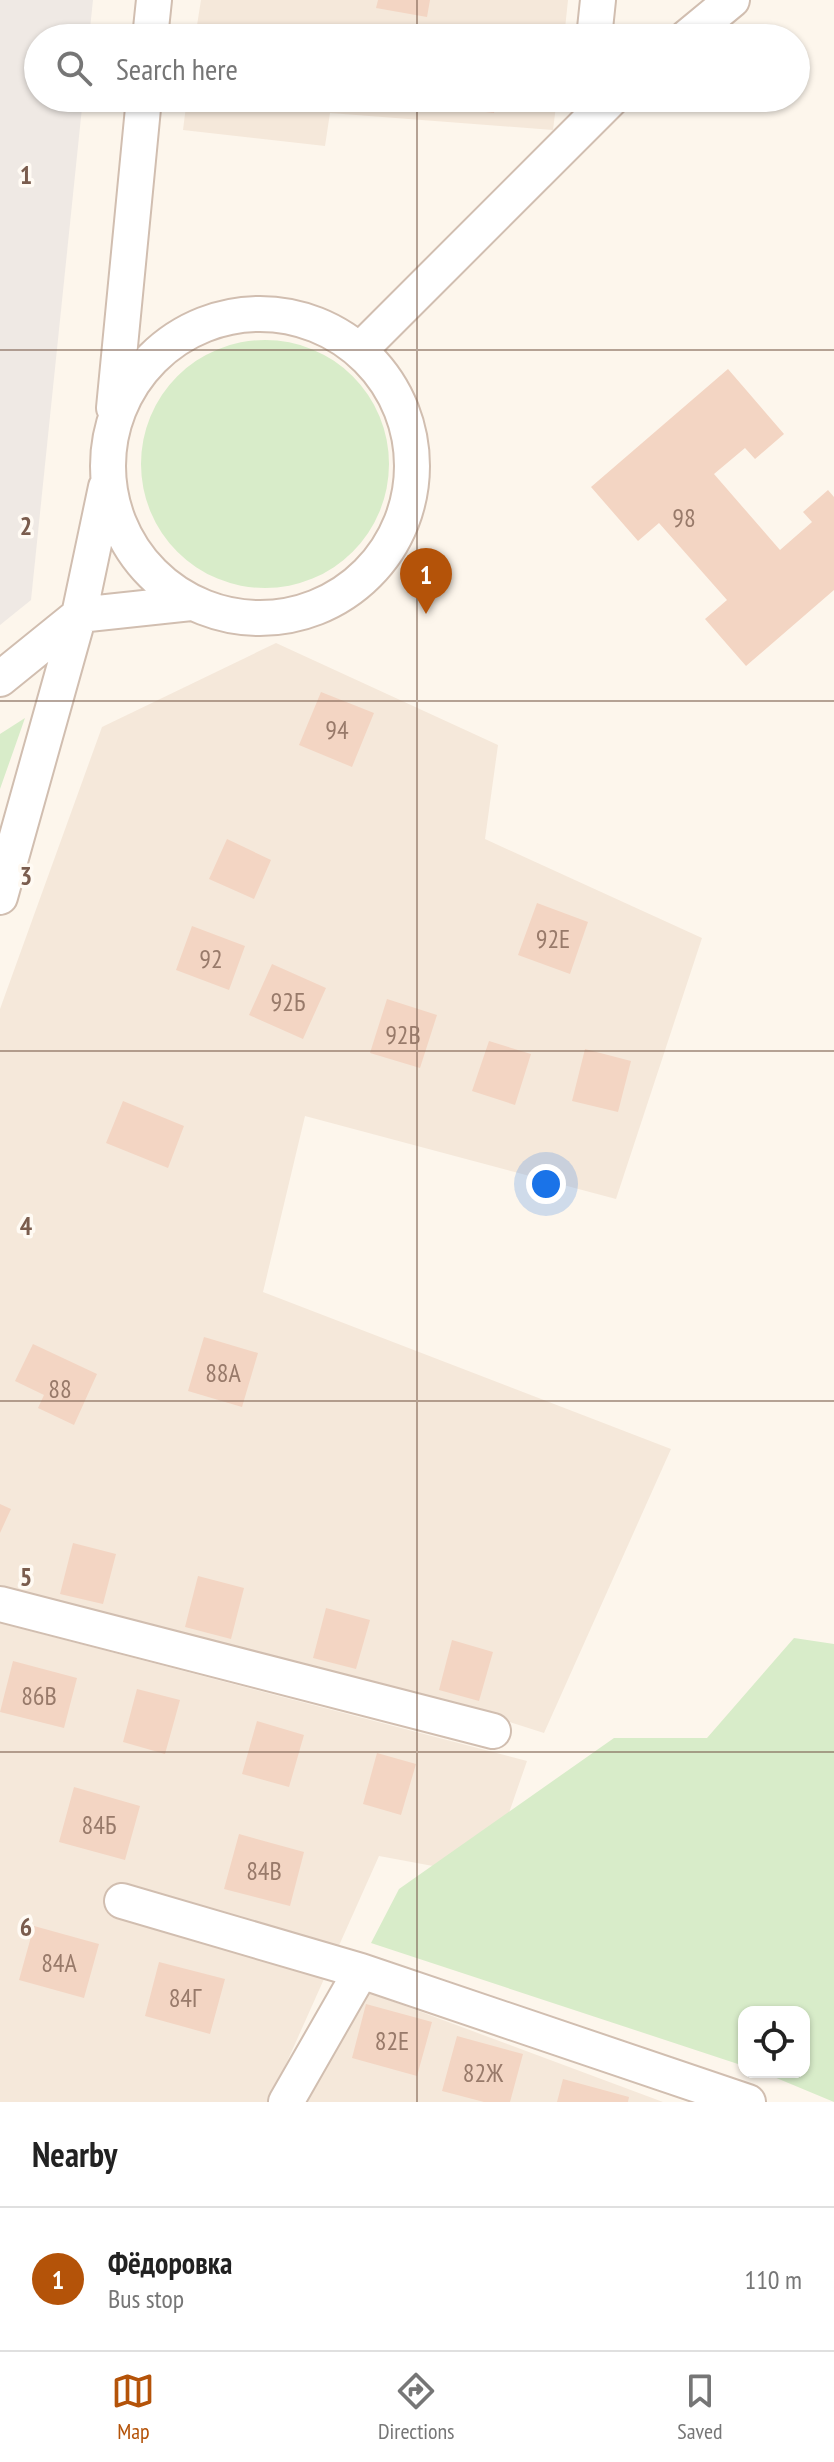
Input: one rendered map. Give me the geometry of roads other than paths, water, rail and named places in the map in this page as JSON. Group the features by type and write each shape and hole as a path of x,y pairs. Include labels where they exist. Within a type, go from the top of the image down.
{"street":[{"path":"151,24 154,0"},
{"path":"595,24 598,0"},
{"path":"703,24 732,0"},
{"path":"3,888 79,615 108,479 143,112"},
{"path":"360,350 585,112"},
{"path":"108,479 121,529 150,572 191,603 238,618 287,617 333,601 372,570 399,530 412,483 410,433 392,388 360,350 316,324 265,313 214,320 168,344 133,381 112,428"},
{"path":"0,679 79,615 191,603"},
{"path":"0,1604 493,1731"},
{"path":"122,1901 361,1971 748,2102"},
{"path":"286,2102 361,1971"}],"place":[{"name":"Фёдоровка","path":"426,614"}]}
